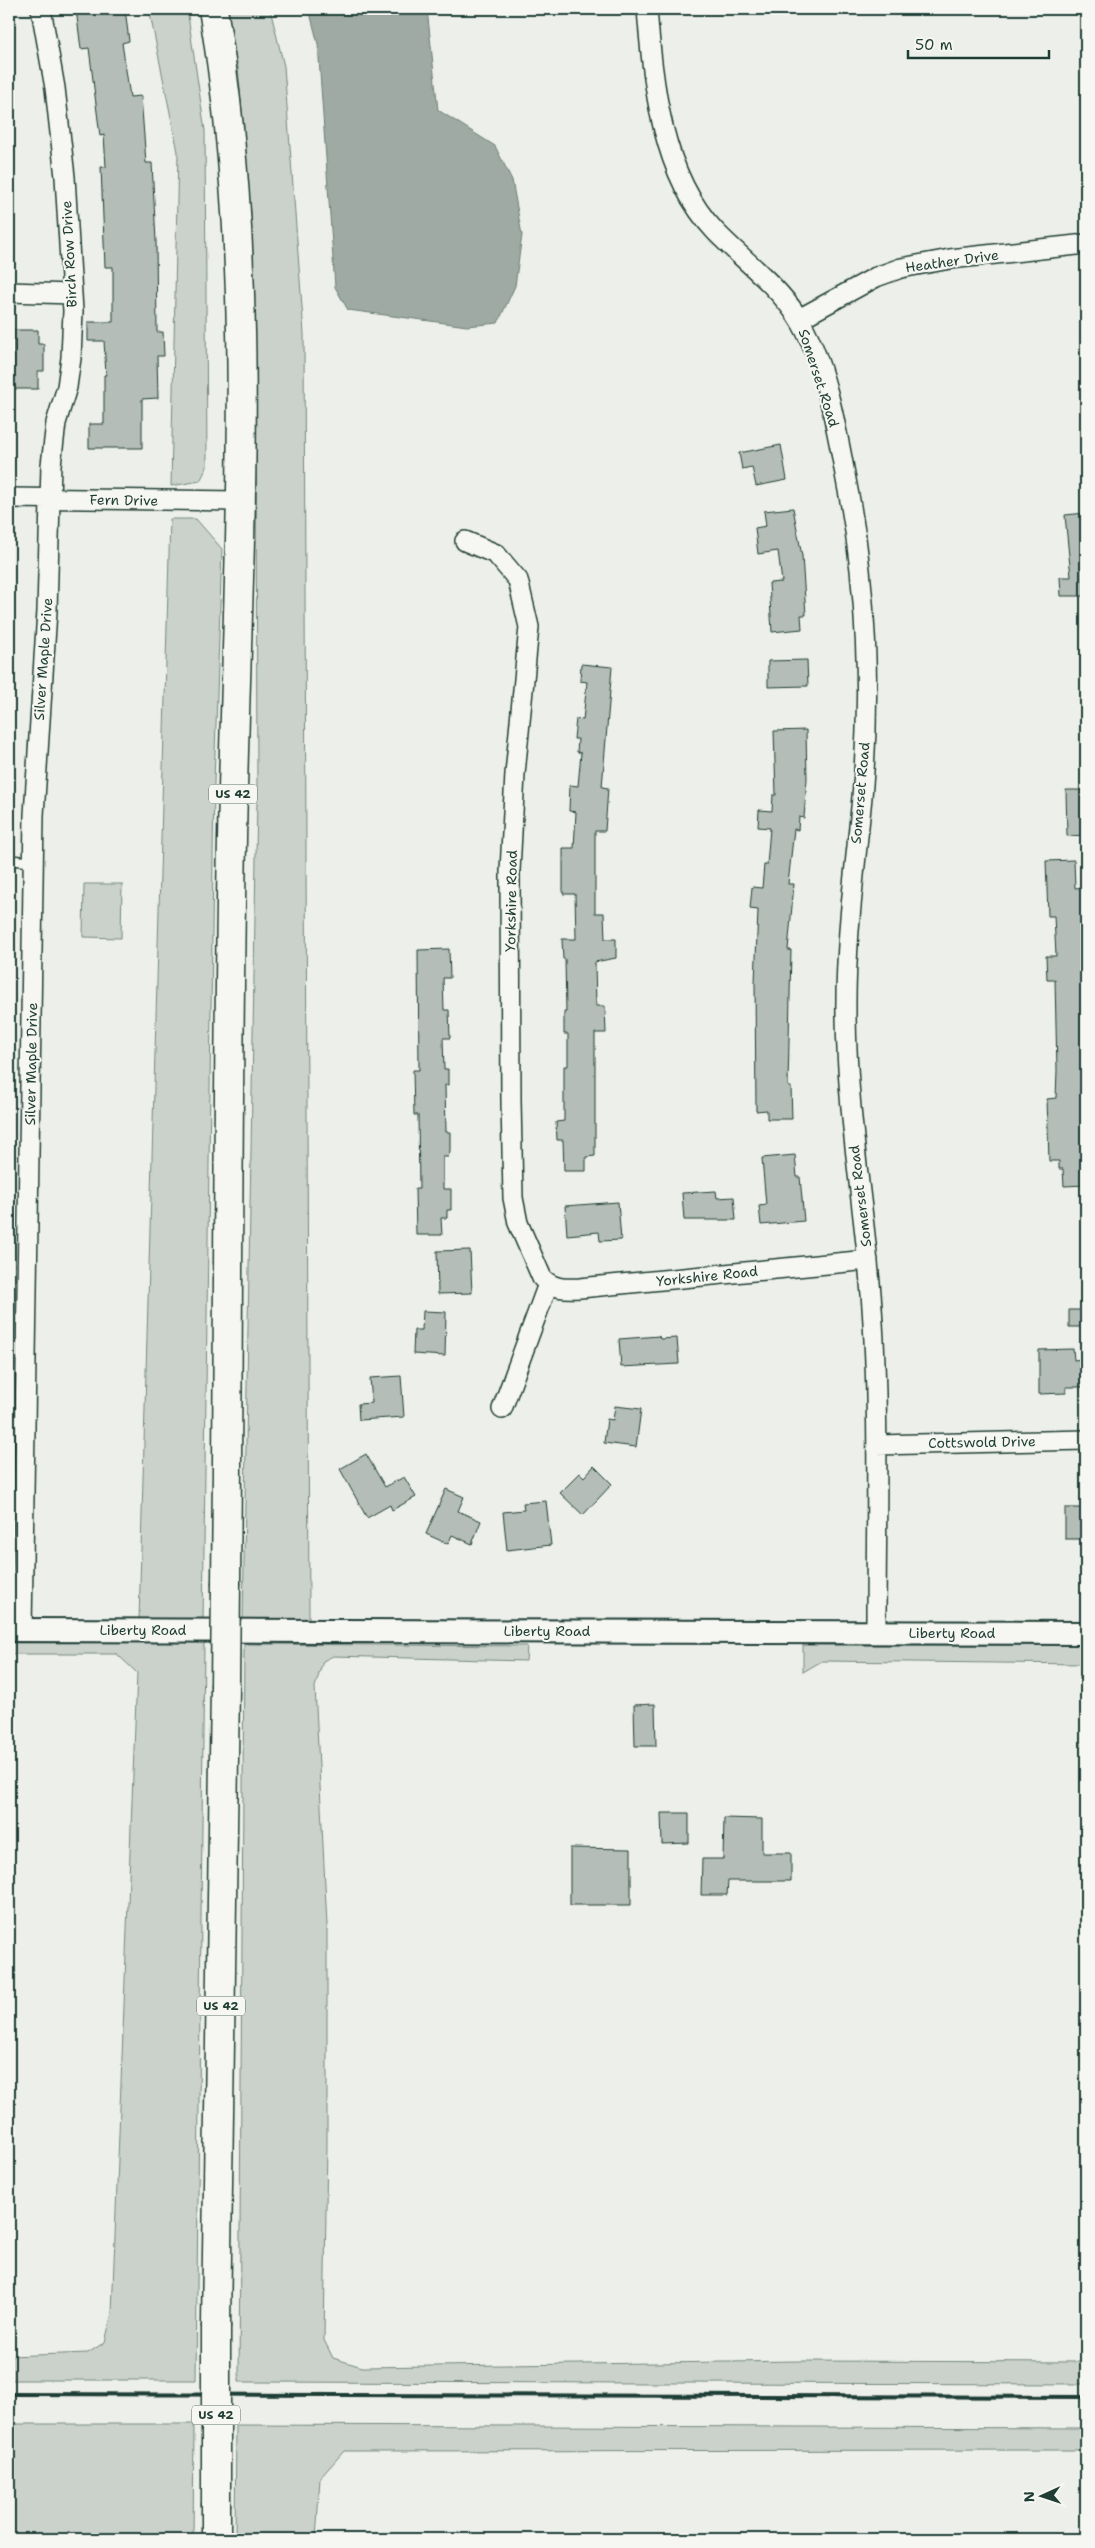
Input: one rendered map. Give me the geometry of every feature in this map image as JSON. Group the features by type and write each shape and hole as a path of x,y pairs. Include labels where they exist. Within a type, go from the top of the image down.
{"highway":[{"name":"US 42","path":"213,9 235,168 241,272 242,381 233,792 225,1687 216,2325 216,2539"}],"street":[{"name":"Birch Row Drive","path":"41,9 55,88 65,177 72,294 71,358 67,387 56,423 51,465 50,498"},
{"name":"Somerset Road","path":"647,9 661,114 667,146 677,173 700,212 715,231 781,295 799,319 812,348 831,408 856,534 862,594 866,723 862,797 848,924 846,1011 850,1107 868,1260 877,1445 876,1632"},
{"name":"Heather Drive","path":"799,319 876,277 901,268 950,260 1086,244"},
{"path":"9,292 72,294"},
{"name":"Fern Drive","path":"9,498 240,501"},
{"name":"Silver Maple Drive","path":"16,1630 37,756 49,560 50,498"},
{"name":"Yorkshire Road","path":"465,541 496,554 518,580 530,627 516,774 510,871 512,1198 518,1223 542,1278 548,1284 562,1289 868,1260"},
{"path":"502,1409 548,1284"},
{"name":"Cottswold Drive","path":"877,1445 1086,1440"},
{"name":"Liberty Road","path":"16,1630 1086,1633"}],"lane":[{"path":"9,860 34,862"}],"shaded area":[{"path":"149,9 187,9 205,131 207,467 200,481 171,486 178,152"},
{"path":"225,9 270,9 284,66 304,334 309,1622 243,1622 257,798 256,392 251,212 238,67"},
{"path":"309,9 427,9 438,110 495,146 512,180 522,235 515,286 498,323 467,326 348,310 335,287 318,44"},
{"path":"170,519 196,519 222,549 214,782 203,1622 139,1621"},
{"path":"84,884 122,884 121,938 83,937"},
{"path":"204,1642 196,2380 9,2380 9,2356 88,2353 105,2342 112,2313 137,1673 117,1654 9,1654 9,1643"},
{"path":"244,1644 527,1646 526,1661 333,1656 323,1661 315,1687 327,1925 327,2143 324,2340 333,2358 362,2367 799,2361 1086,2362 1086,2384 239,2382"},
{"path":"803,1645 1086,1645 1086,1664 822,1661 803,1672"},
{"path":"9,2424 194,2424 193,2539 9,2539"},
{"path":"236,2425 1086,2428 1086,2450 344,2451 320,2478 316,2539 235,2539"}],"building":[{"path":"76,9 125,9 129,41 122,43 130,97 141,96 146,163 152,163 156,241 157,332 163,332 164,356 157,356 158,398 142,399 142,448 89,448 89,424 104,424 104,375 106,375 104,341 88,341 88,322 113,322 113,267 105,267 101,167 106,167 104,135 100,136 89,48 81,49"},
{"path":"13,330 38,330 38,344 44,344 44,371 38,371 38,389 13,389"},
{"path":"781,445 787,480 756,486 752,467 742,469 739,453"},
{"path":"793,508 802,556 806,615 801,615 802,629 772,632 769,583 782,582 778,551 758,554 755,528 766,526 764,511"},
{"path":"1086,513 1086,596 1061,596 1060,577 1071,577 1065,515"},
{"path":"807,660 808,686 768,687 768,661"},
{"path":"581,664 612,667 602,787 608,788 605,831 595,831 595,913 604,913 605,939 616,939 616,958 595,962 596,1006 605,1006 606,1033 595,1033 595,1156 586,1157 586,1171 564,1171 563,1140 557,1140 556,1122 564,1121 564,1066 568,1066 568,1034 564,1034 564,1012 566,1012 565,959 563,959 562,939 576,939 575,894 563,894 563,848 574,848 576,812 569,811 570,785 578,786 581,753 577,752 578,739 574,739 576,719 583,720 587,682 580,681"},
{"path":"806,730 807,779 804,818 799,817 798,830 794,829 788,884 794,884 788,950 791,950 788,1086 791,1087 792,1119 767,1119 767,1110 756,1111 755,982 758,910 750,909 752,887 762,888 764,865 767,865 770,828 758,827 759,810 772,811 773,795 776,795 774,731"},
{"path":"1066,790 1086,790 1086,835 1067,836"},
{"path":"1074,860 1075,888 1086,887 1086,1030 1084,1030 1086,1185 1064,1186 1063,1169 1059,1169 1059,1161 1049,1161 1047,1099 1056,1098 1057,1070 1055,980 1047,980 1046,956 1056,956 1054,916 1048,916 1046,861"},
{"path":"449,949 450,978 443,978 444,1010 449,1010 450,1038 443,1038 444,1069 448,1069 448,1085 445,1085 446,1132 450,1132 450,1151 448,1157 443,1157 443,1189 451,1189 451,1210 447,1210 447,1218 441,1218 442,1235 416,1235 415,1189 419,1189 418,1115 414,1115 413,1070 419,1070 418,950"},
{"path":"795,1155 797,1177 800,1177 804,1221 761,1225 759,1206 766,1205 762,1158"},
{"path":"716,1191 717,1198 734,1197 736,1220 684,1220 682,1193"},
{"path":"618,1202 621,1240 600,1241 599,1232 567,1235 565,1206"},
{"path":"470,1250 472,1293 438,1294 437,1251"},
{"path":"1069,1310 1086,1310 1086,1327 1069,1327"},
{"path":"423,1311 446,1312 445,1356 413,1354 414,1330 422,1330"},
{"path":"659,1336 660,1339 677,1338 679,1364 621,1367 619,1339"},
{"path":"1073,1349 1074,1360 1082,1359 1083,1387 1066,1387 1066,1393 1039,1394 1039,1350"},
{"path":"401,1376 404,1417 359,1420 358,1404 372,1403 370,1378"},
{"path":"615,1406 641,1409 636,1447 604,1443 607,1419 613,1420"},
{"path":"366,1454 385,1487 404,1477 416,1497 392,1510 390,1505 367,1518 340,1469"},
{"path":"594,1466 612,1484 583,1515 560,1493 580,1473 584,1477"},
{"path":"446,1489 464,1497 458,1511 481,1521 472,1544 452,1535 448,1544 426,1534"},
{"path":"546,1501 551,1545 507,1550 503,1512 524,1510 523,1503"},
{"path":"1065,1508 1086,1508 1086,1539 1065,1539"},
{"path":"655,1704 656,1746 635,1746 634,1705"},
{"path":"661,1813 689,1813 689,1843 662,1844"},
{"path":"724,1818 762,1819 762,1853 791,1853 791,1881 728,1881 727,1895 701,1895 702,1859 723,1859"},
{"path":"570,1848 631,1849 631,1905 570,1905"}],"railway":[{"path":"9,2394 1086,2397"}]}
